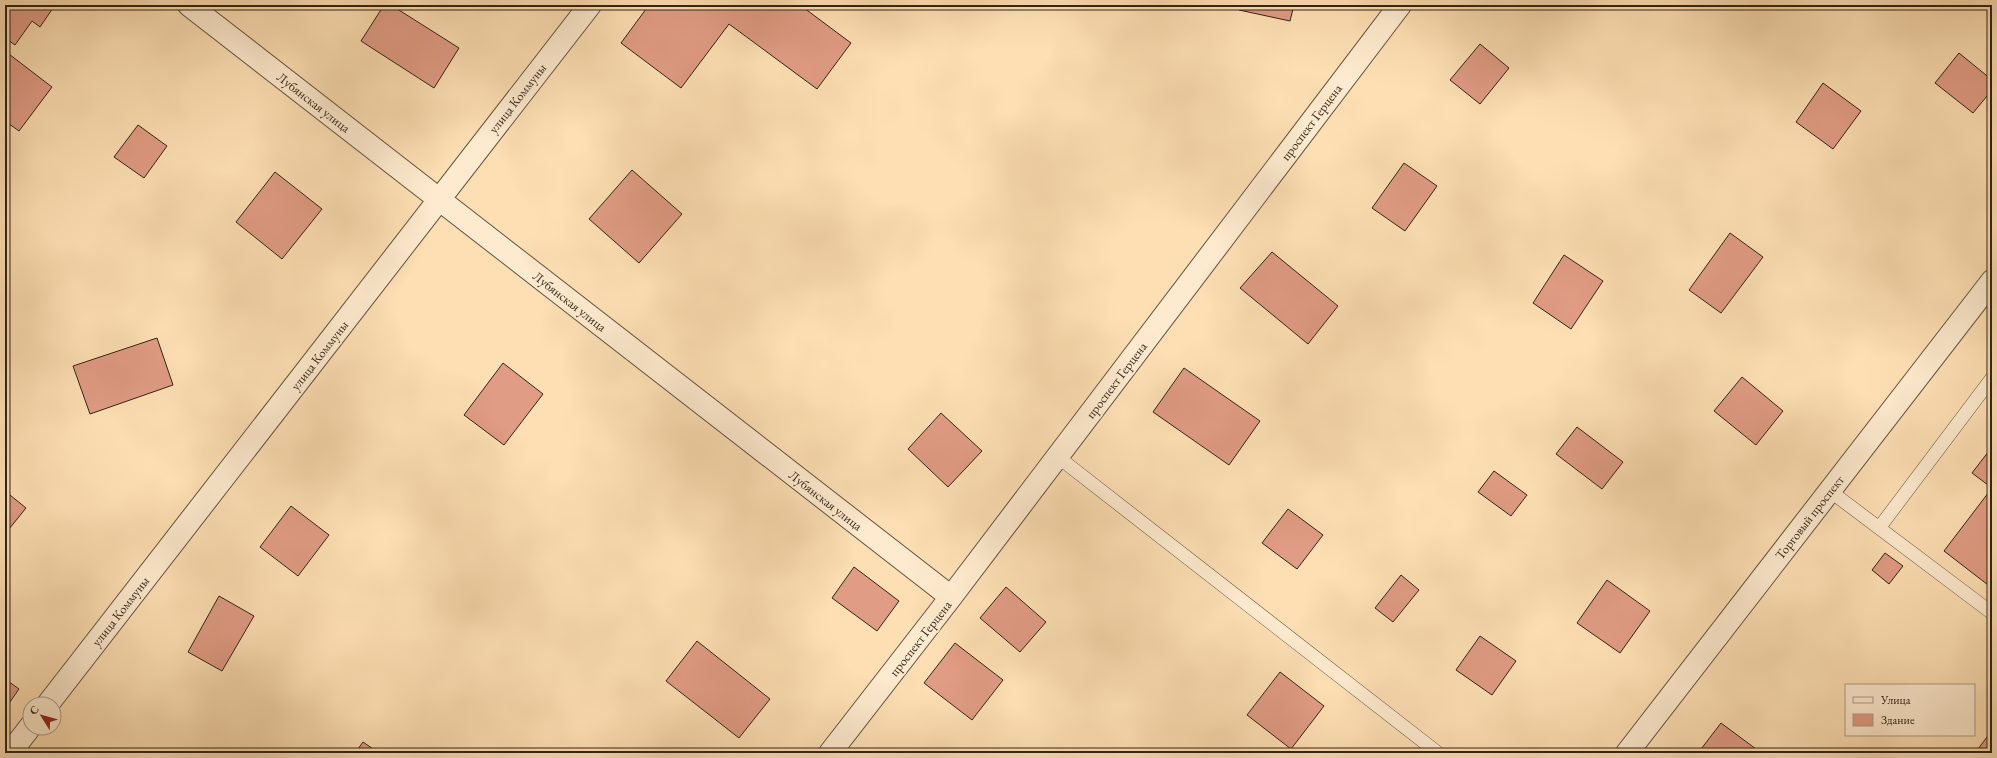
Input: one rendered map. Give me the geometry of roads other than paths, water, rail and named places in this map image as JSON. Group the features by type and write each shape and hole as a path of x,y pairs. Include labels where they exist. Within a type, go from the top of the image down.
{"street":[{"name":"Лубянская улица","path":"189,5 952,597"},
{"name":"улица Коммуны","path":"54,696 590,5"},
{"name":"проспект Герцена","path":"830,753 952,597 1400,5"},
{"name":"Торговый проспект","path":"1627,753 1992,281"},
{"path":"10,753 23,736"}],"lane":[{"path":"1879,528 1992,378"},
{"path":"1058,457 1438,753"},
{"path":"1830,491 1992,613"}]}
